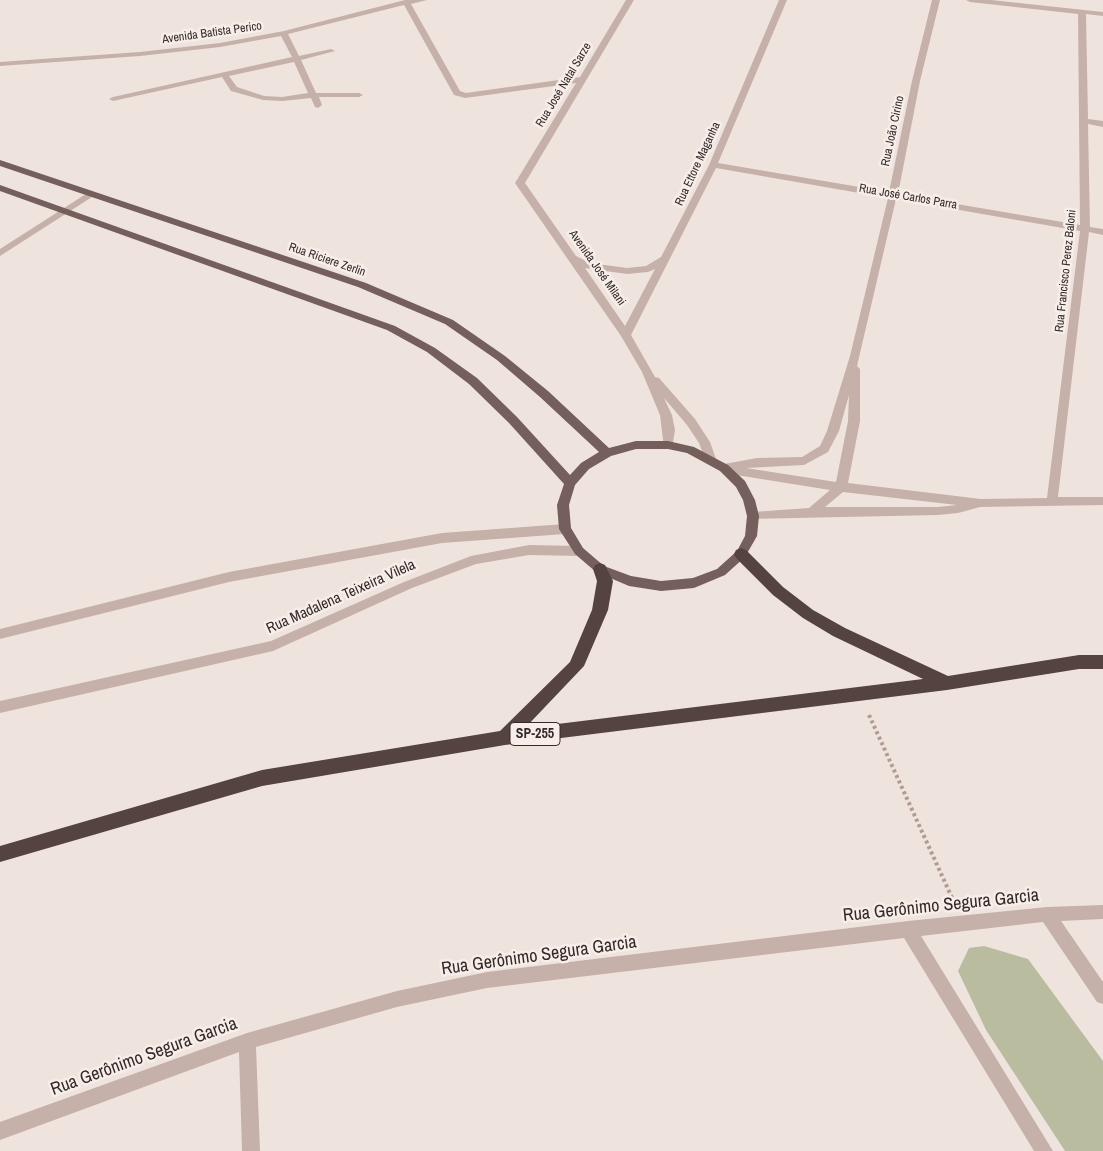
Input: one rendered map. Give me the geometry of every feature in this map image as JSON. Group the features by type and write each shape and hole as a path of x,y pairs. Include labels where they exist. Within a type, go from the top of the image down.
{"highway":[{"path":"741,554 778,591 808,614 839,632 947,682"},
{"path":"505,738 576,666 600,610 605,581 600,569"},
{"name":"SP-255","path":"0,854 262,778 505,738 860,694 1079,662 1103,662"}],"main road":[{"name":"Rua Riciere Zerlin","path":"0,163 362,285 449,322 508,364 544,394 607,453"},
{"path":"0,188 391,328 431,350 473,381 513,420 570,483"},
{"path":"636,445 668,445 690,450 710,459 726,469 741,484 749,500 753,516 751,536 741,554 721,572 694,583 661,586 629,582 600,569 578,551 566,528 563,505 570,483 585,466 607,453 636,445"}],"street":[{"name":"Avenida Batista Perico","path":"0,64 140,54 220,45 284,33 406,2 423,0"},
{"name":"Rua José Natal Sarze","path":"520,183 630,0"},
{"name":"Rua Ettore Maganha","path":"626,334 714,165 783,0"},
{"name":"Rua João Cirino","path":"856,356 893,194 916,80 936,0"},
{"path":"970,0 1103,14"},
{"path":"406,2 457,93 466,96 503,92 583,79"},
{"name":"Rua Francisco Perez Baloni","path":"1052,502 1085,228 1082,11"},
{"path":"284,33 318,105"},
{"path":"113,99 331,52"},
{"path":"224,75 234,89 263,98 282,99 314,95 359,95"},
{"path":"1085,121 1103,124"},
{"name":"Rua José Carlos Parra","path":"714,165 893,194 1103,232"},
{"name":"Avenida José Milani","path":"520,183 626,334 647,372 666,415 669,430 668,445"},
{"path":"0,253 90,194"},
{"path":"572,257 588,266 627,271 648,269 665,259"},
{"path":"726,469 757,462 804,461 824,449 833,431 856,356"},
{"path":"812,512 841,487 854,421 856,356"},
{"name":"Avenida José Milani","path":"647,372 691,422 704,442 710,459"},
{"path":"726,469 841,487 982,503 1103,501"},
{"path":"753,516 812,512 938,511 958,509 982,503"},
{"name":"Rua Madalena Teixeira Vilela","path":"0,634 249,574 442,538 566,528"},
{"name":"Rua Madalena Teixeira Vilela","path":"0,707 273,646 408,585 474,559 529,550 578,551"},
{"name":"Rua Gerônimo Segura Garcia","path":"0,1131 247,1041 397,999 487,980 908,929 1047,914 1103,912"},
{"path":"1047,914 1103,996"},
{"path":"908,929 1044,1151"},
{"path":"247,1041 251,1151"}],"path":[{"path":"860,694 963,923"}],"green space":[{"path":"984,946 1028,959 1103,1061 1103,1151 1065,1151 986,1030 958,971 969,948"}]}
